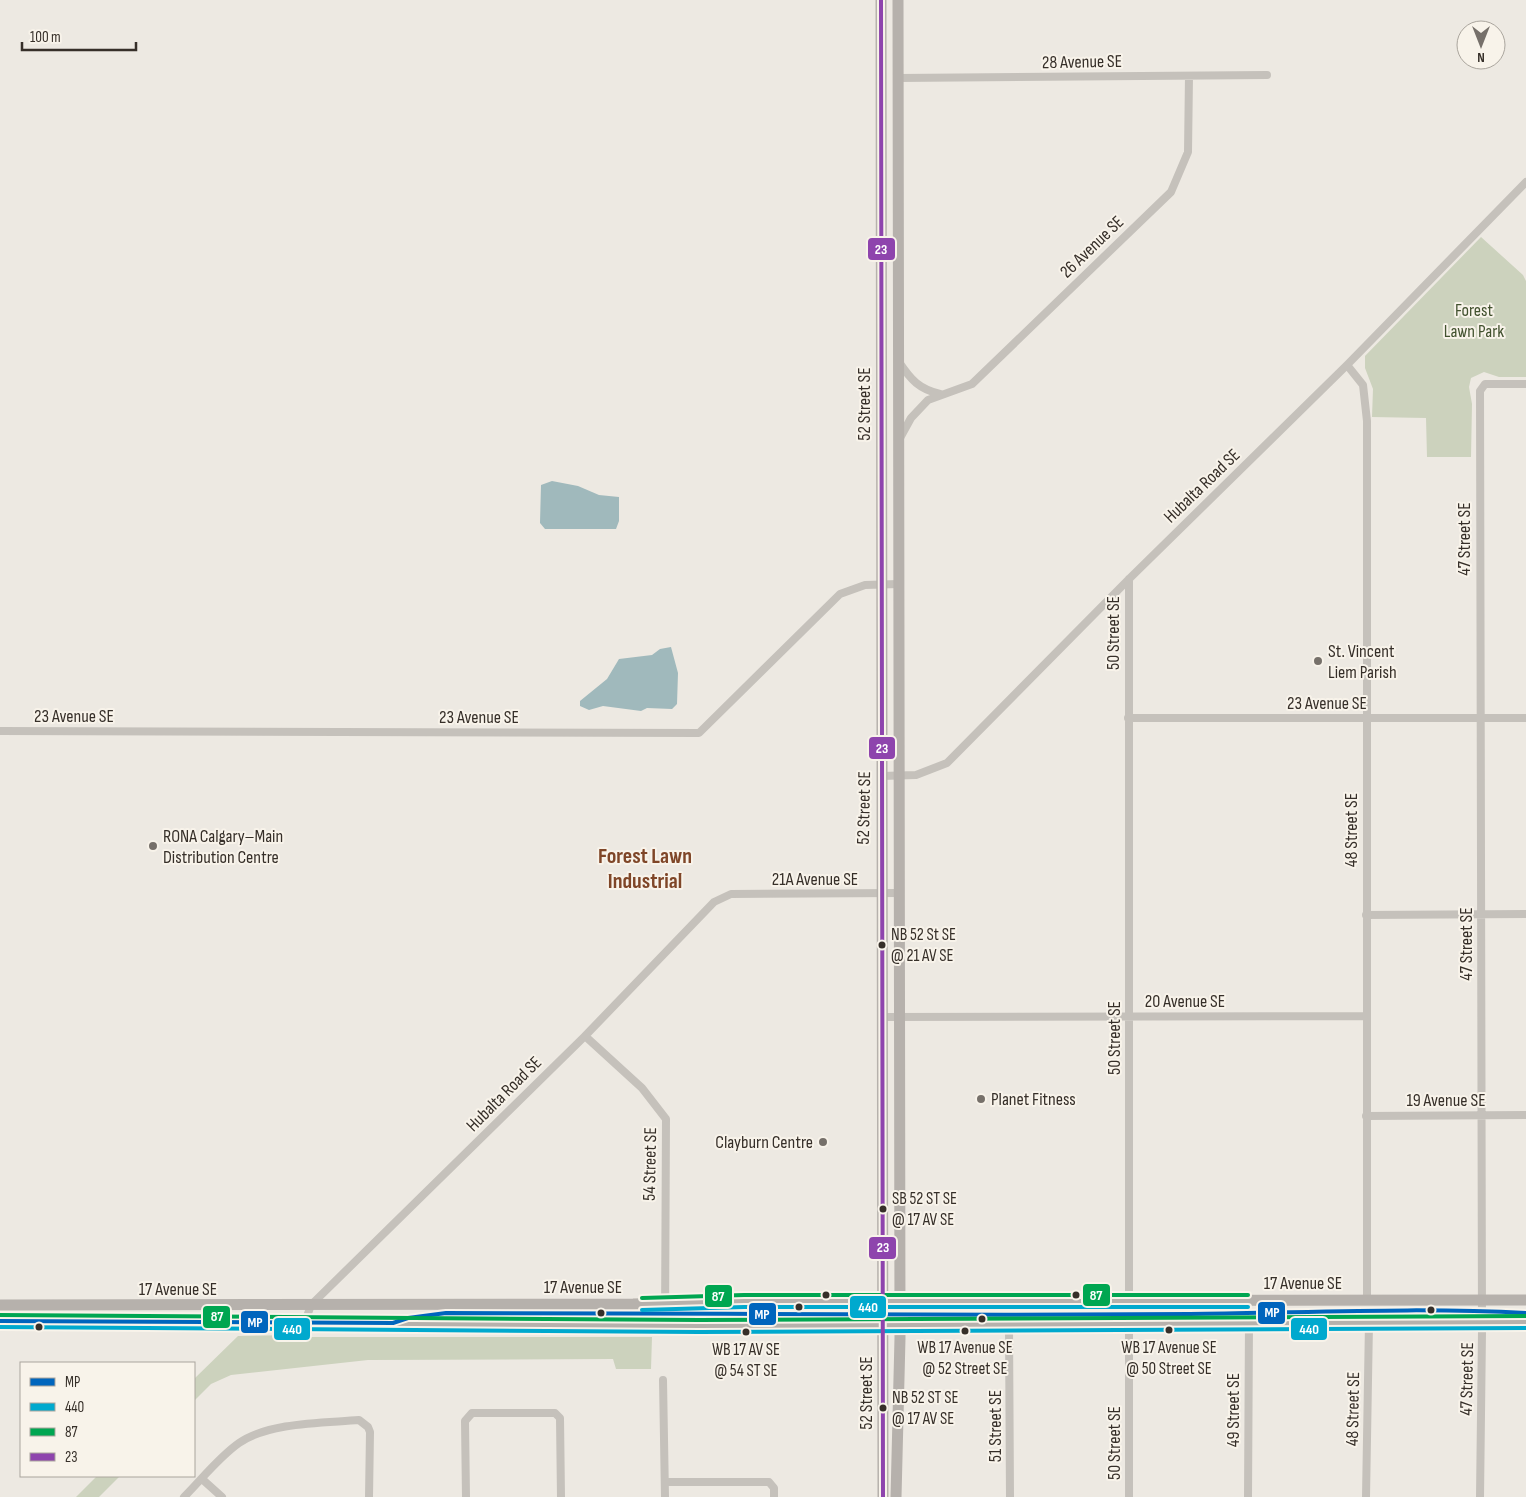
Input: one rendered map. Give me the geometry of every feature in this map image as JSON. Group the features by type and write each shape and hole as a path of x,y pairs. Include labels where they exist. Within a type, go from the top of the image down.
{"main road":[{"name":"52 Street SE","path":"881,0 881,894 884,1017 883,1497"},
{"name":"52 Street SE","path":"896,1497 900,1326 898,0"},
{"name":"17 Avenue SE","path":"0,1305 665,1304 744,1301 1526,1300"},
{"name":"17 Avenue SE","path":"0,1322 1009,1326 1249,1322 1526,1322"}],"street":[{"name":"28 Avenue SE","path":"898,78 1267,75"},
{"name":"26 Avenue SE","path":"898,441 911,418 928,400 940,394 972,384 1171,192 1188,152 1189,76"},
{"name":"Hubalta Road SE","path":"882,776 916,775 947,763 1129,578 1523,191 1526,182"},
{"path":"898,361 911,380 921,388 940,394"},
{"name":"48 Street SE","path":"1347,365 1363,385 1366,400 1367,1300"},
{"name":"47 Street SE","path":"1480,1497 1482,1300 1479,718 1480,391 1485,384 1526,384"},
{"name":"50 Street SE","path":"1129,578 1129,1497"},
{"name":"23 Avenue SE","path":"0,731 699,733 840,594 864,585 899,584"},
{"name":"23 Avenue SE","path":"1128,718 1526,718"},
{"name":"21A Avenue SE","path":"731,894 898,893"},
{"name":"Hubalta Road SE","path":"306,1322 311,1305 585,1036 714,902 731,894"},
{"path":"1366,915 1526,914"},
{"name":"20 Avenue SE","path":"884,1017 1366,1016"},
{"name":"54 Street SE","path":"585,1036 642,1088 666,1119 665,1326"},
{"name":"19 Avenue SE","path":"1366,1116 1526,1115"},
{"name":"49 Street SE","path":"1248,1497 1249,1322"},
{"name":"48 Street SE","path":"1366,1497 1369,1322"},
{"name":"51 Street SE","path":"1009,1326 1010,1497"},
{"path":"663,1380 665,1497"},
{"path":"466,1497 465,1421 472,1413 556,1413 560,1418 561,1497"},
{"path":"184,1497 240,1443 260,1432 285,1427 359,1420 368,1427 370,1432 369,1497"},
{"path":"202,1479 222,1497"},
{"path":"665,1482 769,1482 774,1488 774,1497"}],"green space":[{"name":"Forest Lawn Park","path":"1481,237 1523,275 1526,281 1526,377 1499,377 1484,372 1471,378 1469,387 1472,404 1471,457 1427,457 1426,418 1372,417 1373,389 1365,368 1365,356"},
{"path":"238,1336 652,1337 651,1369 616,1369 613,1359 368,1360 231,1375 211,1384 195,1400 195,1378"},
{"path":"96,1477 119,1477 99,1497 76,1497"}],"water":[{"path":"552,481 578,486 599,495 619,497 619,521 616,529 545,529 540,523 541,485"},
{"path":"671,647 678,673 677,704 672,709 647,708 641,711 603,706 589,710 580,706 580,701 607,679 619,659 652,655 660,649"}],"transit line":[{"name":"23","path":"881,0 883,1497"},
{"name":"87","path":"642,1298 744,1295 1248,1295"},
{"name":"440","path":"642,1310 744,1307 1248,1307"},
{"name":"MP","path":"0,1321 393,1323 408,1318 446,1313 1097,1315 1400,1310 1526,1313"},
{"name":"87","path":"0,1315 699,1320 1526,1316"},
{"name":"440","path":"0,1327 699,1332 1526,1328"}],"place":[{"name":"St. Vincent Liem Parish","path":"1318,661"},
{"name":"RONA Calgary–Main Distribution Centre","path":"153,846"},
{"name":"NB 52 St SE @ 21 AV SE","path":"882,945"},
{"name":"Planet Fitness","path":"981,1099"},
{"name":"Clayburn Centre","path":"823,1142"},
{"name":"SB 52 ST SE @ 17 AV SE","path":"883,1209"},
{"name":"WB 17 Avenue SE @ 50 Street SE","path":"1169,1330"},
{"name":"WB 17 Avenue SE @ 52 Street SE","path":"965,1331"},
{"name":"WB 17 AV SE @ 54 ST SE","path":"746,1332"},
{"name":"NB 52 ST SE @ 17 AV SE","path":"883,1408"}],"district":[{"name":"Forest Lawn Industrial","path":"645,868"}]}
